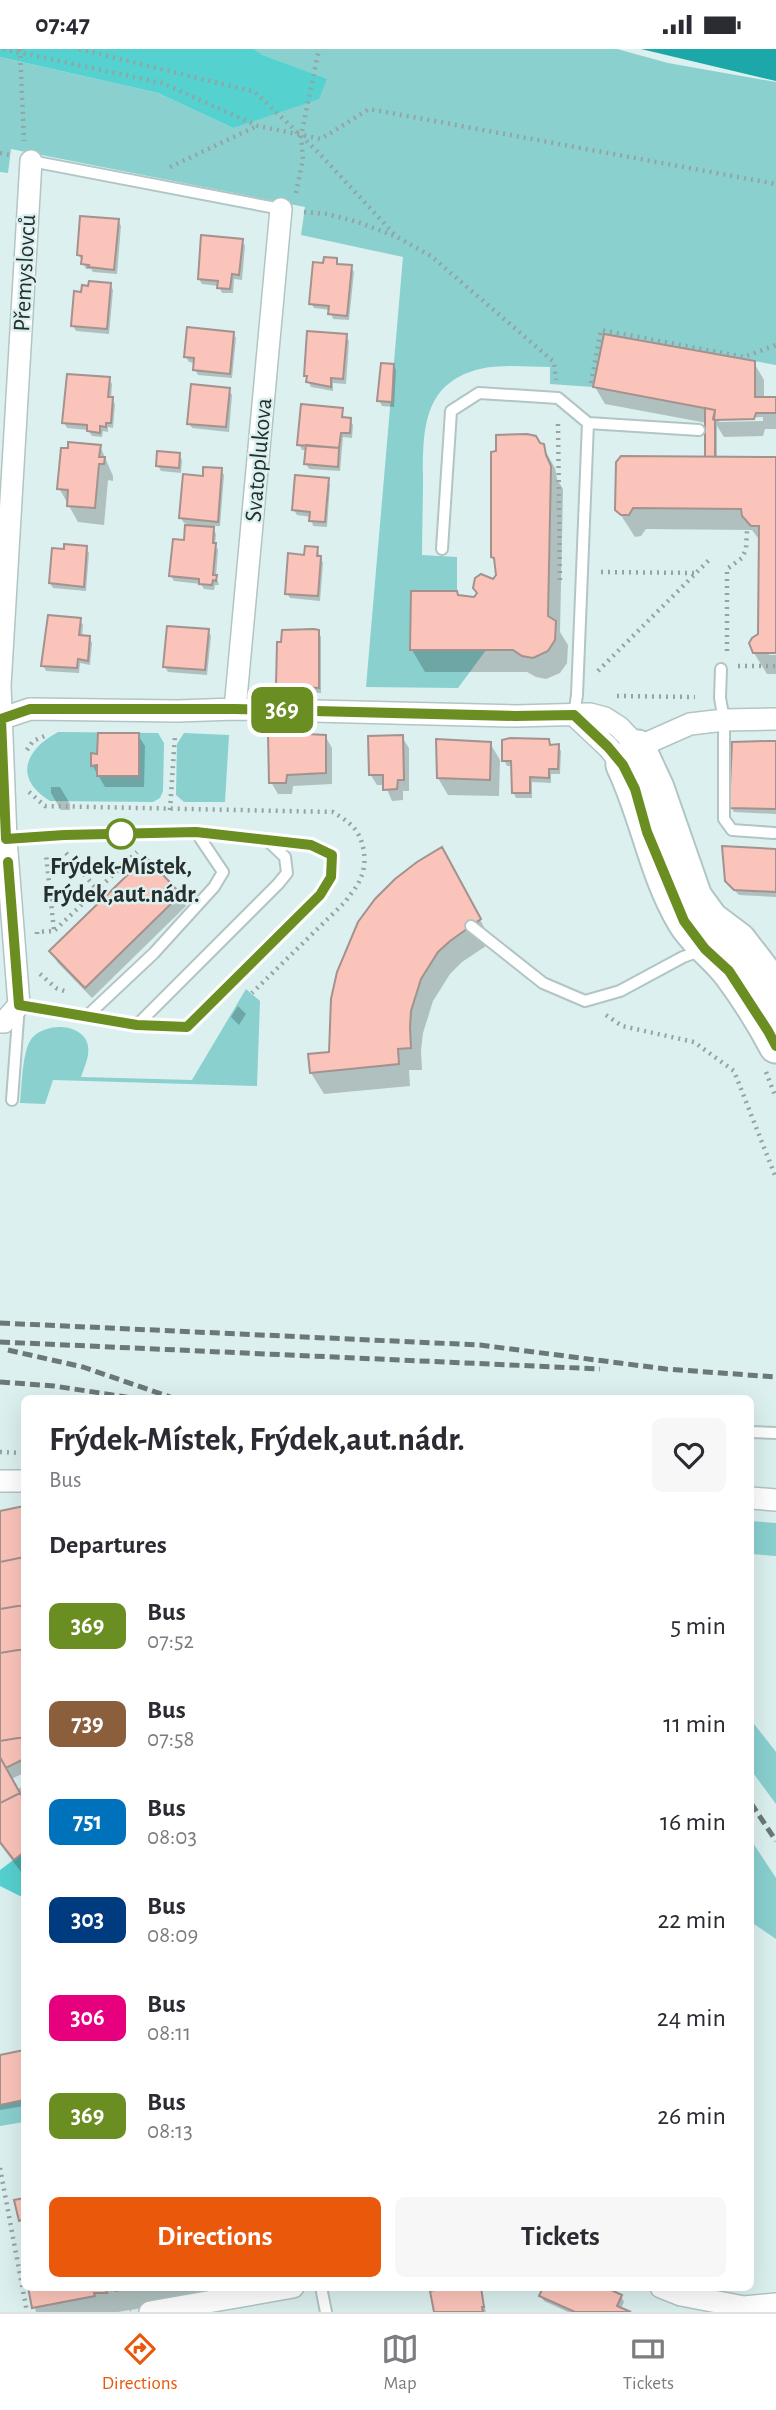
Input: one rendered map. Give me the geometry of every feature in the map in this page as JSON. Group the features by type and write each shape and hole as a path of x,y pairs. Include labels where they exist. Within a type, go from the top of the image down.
{"main road":[{"path":"630,756 635,789 647,832 684,921 723,950 752,980 775,986 769,1048"},
{"path":"723,950 776,946"},
{"path":"723,950 769,1048"}],"street":[{"name":"Přemyslovců","path":"19,1005 6,839 1,672 31,161"},
{"name":"Svatoplukova","path":"235,709 290,206"},
{"path":"1,719 30,709 235,709 515,716 575,705 608,747 630,756 690,725 724,720 776,719"},
{"path":"0,1022 4,1022 19,1005"},
{"path":"0,1481 21,1481"},
{"path":"754,1498 776,1500"},
{"path":"150,2312 185,2309 273,2291"},
{"path":"672,2298 744,2309 776,2304"}],"lane":[{"path":"31,161 290,206"},
{"path":"442,549 451,411 479,393 558,398 588,423 699,430"},
{"path":"575,705 588,423"},
{"path":"721,669 720,698 724,720 723,819 732,830 774,833"},
{"path":"87,1016 154,953 214,887 223,872 196,832"},
{"path":"6,839 196,832 311,845 332,855 331,877 320,895 187,1027 137,1025 19,1005 12,1100"},
{"path":"137,1025 287,873 285,857 269,842"},
{"path":"471,926 543,983 585,1000 620,991 683,957 723,950"},
{"path":"754,1432 776,1433"},
{"path":"322,2291 326,2312"}],"path":[{"path":"3,49 162,82 258,126 301,136 321,139 369,109 776,184"},
{"path":"79,49 254,92 301,136 397,237"},
{"path":"319,49 301,136 303,159 290,206 358,222 397,237 431,256 554,362 558,398 560,585"},
{"path":"20,51 24,145 31,161"},
{"path":"141,181 258,126"},
{"path":"591,383 601,330 744,357 776,345"},
{"path":"727,651 727,569 742,558 746,549 747,530"},
{"path":"598,678 598,671 710,558"},
{"path":"601,572 696,573"},
{"path":"733,666 776,666"},
{"path":"575,705 720,698"},
{"path":"171,803 177,711"},
{"path":"26,752 33,741 51,733"},
{"path":"27,789 45,806 333,812 353,826 362,841 364,856 363,874 357,885 346,901 251,994"},
{"path":"38,946 37,932 54,931 144,845 132,846"},
{"path":"72,847 60,847 104,898"},
{"path":"53,849 46,852 54,931"},
{"path":"39,960 40,974 56,988 74,995"},
{"path":"585,1000 622,1026 694,1042 734,1071 776,1178"},
{"path":"769,1048 776,1098"},
{"path":"0,1452 21,1453"},
{"path":"0,2168 21,2284"},
{"path":"22,2291 26,2312"}],"shaded area":[{"path":"0,49 254,49 263,55 327,79 319,99 233,128 158,93 0,57"},
{"path":"254,49 617,49 668,63 776,82 776,365 604,334 593,387 550,384 550,367 496,367 461,376 447,385 436,397 430,411 424,444 422,555 457,557 457,591 411,591 410,650 486,650 458,688 366,687 403,257 301,235 305,207 11,149 8,173 0,172 0,57 158,93 233,128 326,79"},
{"path":"641,49 776,49 776,81"},
{"path":"58,732 158,733 164,743 163,791 160,798 153,802 50,801 31,783 28,765 38,747"},
{"path":"184,733 229,735 225,802 184,802 176,795 177,744"},
{"path":"246,989 260,1001 257,1086 53,1080 45,1104 20,1103 24,1060 29,1044 37,1033 52,1028 75,1030 86,1040 88,1054 81,1077 192,1080"},
{"path":"754,1521 776,1523 776,1556 754,1554"},
{"path":"754,1724 776,1752 776,1804 754,1774"},
{"path":"754,1845 776,1878 776,1939 754,1924"},
{"path":"21,1854 21,1896 0,1886 0,1870"},
{"path":"21,2101 21,2122 0,2126 0,2105"}],"building":[{"path":"80,216 119,219 114,270 81,264 82,256 77,255"},
{"path":"201,235 243,239 239,275 232,274 230,289 217,288 218,281 198,279"},
{"path":"324,257 337,258 337,264 352,265 347,316 328,314 329,306 309,304 313,262 323,263"},
{"path":"89,281 111,283 107,329 71,326 74,291 81,292 82,285 88,286"},
{"path":"187,327 234,332 230,374 193,370 194,358 184,357"},
{"path":"307,331 347,334 343,379 331,378 331,387 306,382 307,376 304,376"},
{"path":"604,334 755,361 755,397 776,397 776,413 756,413 754,419 714,420 715,410 593,387"},
{"path":"381,363 394,364 392,402 377,401"},
{"path":"67,374 110,377 108,397 113,397 111,423 106,423 106,427 100,426 100,433 87,431 87,425 62,423"},
{"path":"191,384 230,388 226,427 187,424"},
{"path":"301,404 343,408 342,417 351,418 350,433 341,433 339,448 297,445"},
{"path":"705,408 715,410 715,457 705,457"},
{"path":"496,435 536,436 540,443 544,444 551,466 548,616 556,621 555,640 548,651 533,658 522,656 513,650 410,650 411,591 457,591 458,595 474,597 477,593 473,588 475,578 481,574 493,579 496,575 494,558 491,557 491,452 496,451"},
{"path":"68,442 101,445 99,457 105,457 104,464 99,464 95,508 67,506 68,490 57,489 61,448 68,448"},
{"path":"306,445 339,448 338,467 304,464"},
{"path":"157,451 180,453 179,468 156,466"},
{"path":"621,456 776,457 776,653 753,653 749,643 758,634 759,526 751,526 742,516 741,509 633,508 629,515 621,515 615,510 616,462"},
{"path":"203,467 222,468 218,522 179,518 183,474 203,476"},
{"path":"295,475 329,478 325,522 309,521 310,512 292,510"},
{"path":"185,525 214,527 213,543 216,543 213,575 217,575 212,585 199,584 199,579 169,576 173,539 184,540"},
{"path":"64,544 87,546 84,587 49,583 52,548 64,549"},
{"path":"305,546 318,547 317,556 321,556 318,596 285,594 288,553 304,555"},
{"path":"48,615 81,618 79,635 90,636 88,661 78,659 77,668 41,666"},
{"path":"167,626 209,629 205,670 163,667"},
{"path":"282,630 319,630 319,688 276,686 277,642 281,642"},
{"path":"98,733 139,733 139,776 97,776 97,765 91,766 91,753 97,754"},
{"path":"268,734 326,735 326,773 287,775 286,783 269,783"},
{"path":"403,735 404,780 398,780 397,789 383,790 383,775 369,775 368,736"},
{"path":"436,739 491,742 490,780 437,778"},
{"path":"549,739 550,745 559,744 558,769 549,769 549,778 530,777 530,793 512,793 511,761 502,761 502,740"},
{"path":"776,741 776,809 729,808 732,742"},
{"path":"722,846 776,849 776,892 734,890 725,881"},
{"path":"442,847 481,919 438,952 421,979 411,1011 411,1048 398,1049 399,1064 310,1073 308,1054 329,1052 331,999 337,972 358,922 375,899 395,879"},
{"path":"146,857 181,894 85,988 49,951"},
{"path":"21,1507 21,1558 0,1562 0,1511"},
{"path":"21,1558 21,1606 0,1609 0,1562"},
{"path":"21,1606 21,1650 0,1653 0,1609"},
{"path":"21,1650 21,1738 0,1741 0,1653"},
{"path":"21,1738 21,1760 6,1768 0,1757 0,1741"},
{"path":"0,1757 20,1793 0,1803"},
{"path":"21,1794 21,1854 14,1860 0,1842 0,1803"},
{"path":"21,2051 21,2101 0,2105 0,2055"},
{"path":"21,2199 19,2221 14,2200"},
{"path":"29,2291 107,2293 94,2293 95,2296 32,2308"},
{"path":"430,2291 482,2291 483,2312 434,2312"},
{"path":"541,2291 614,2291 622,2295 617,2306 631,2312 575,2312 539,2296"}],"railway":[{"path":"0,1323 480,1345 666,1369 776,1377"},
{"path":"0,1342 600,1369"},
{"path":"8,1350 83,1367 164,1395"},
{"path":"0,1382 54,1386 113,1395"},
{"path":"754,1808 776,1841"}],"bus line":[{"name":"369","path":"8,862 19,1005 137,1025 187,1027 320,895 331,877 332,855 311,845 196,832 6,839 1,719 30,709 235,709 574,715 623,765 635,789 647,832 668,887 684,921 705,949 729,971 776,1046"}],"place":[{"name":"Frýdek-Místek, Frýdek,aut.nádr.","path":"121,834"}]}
